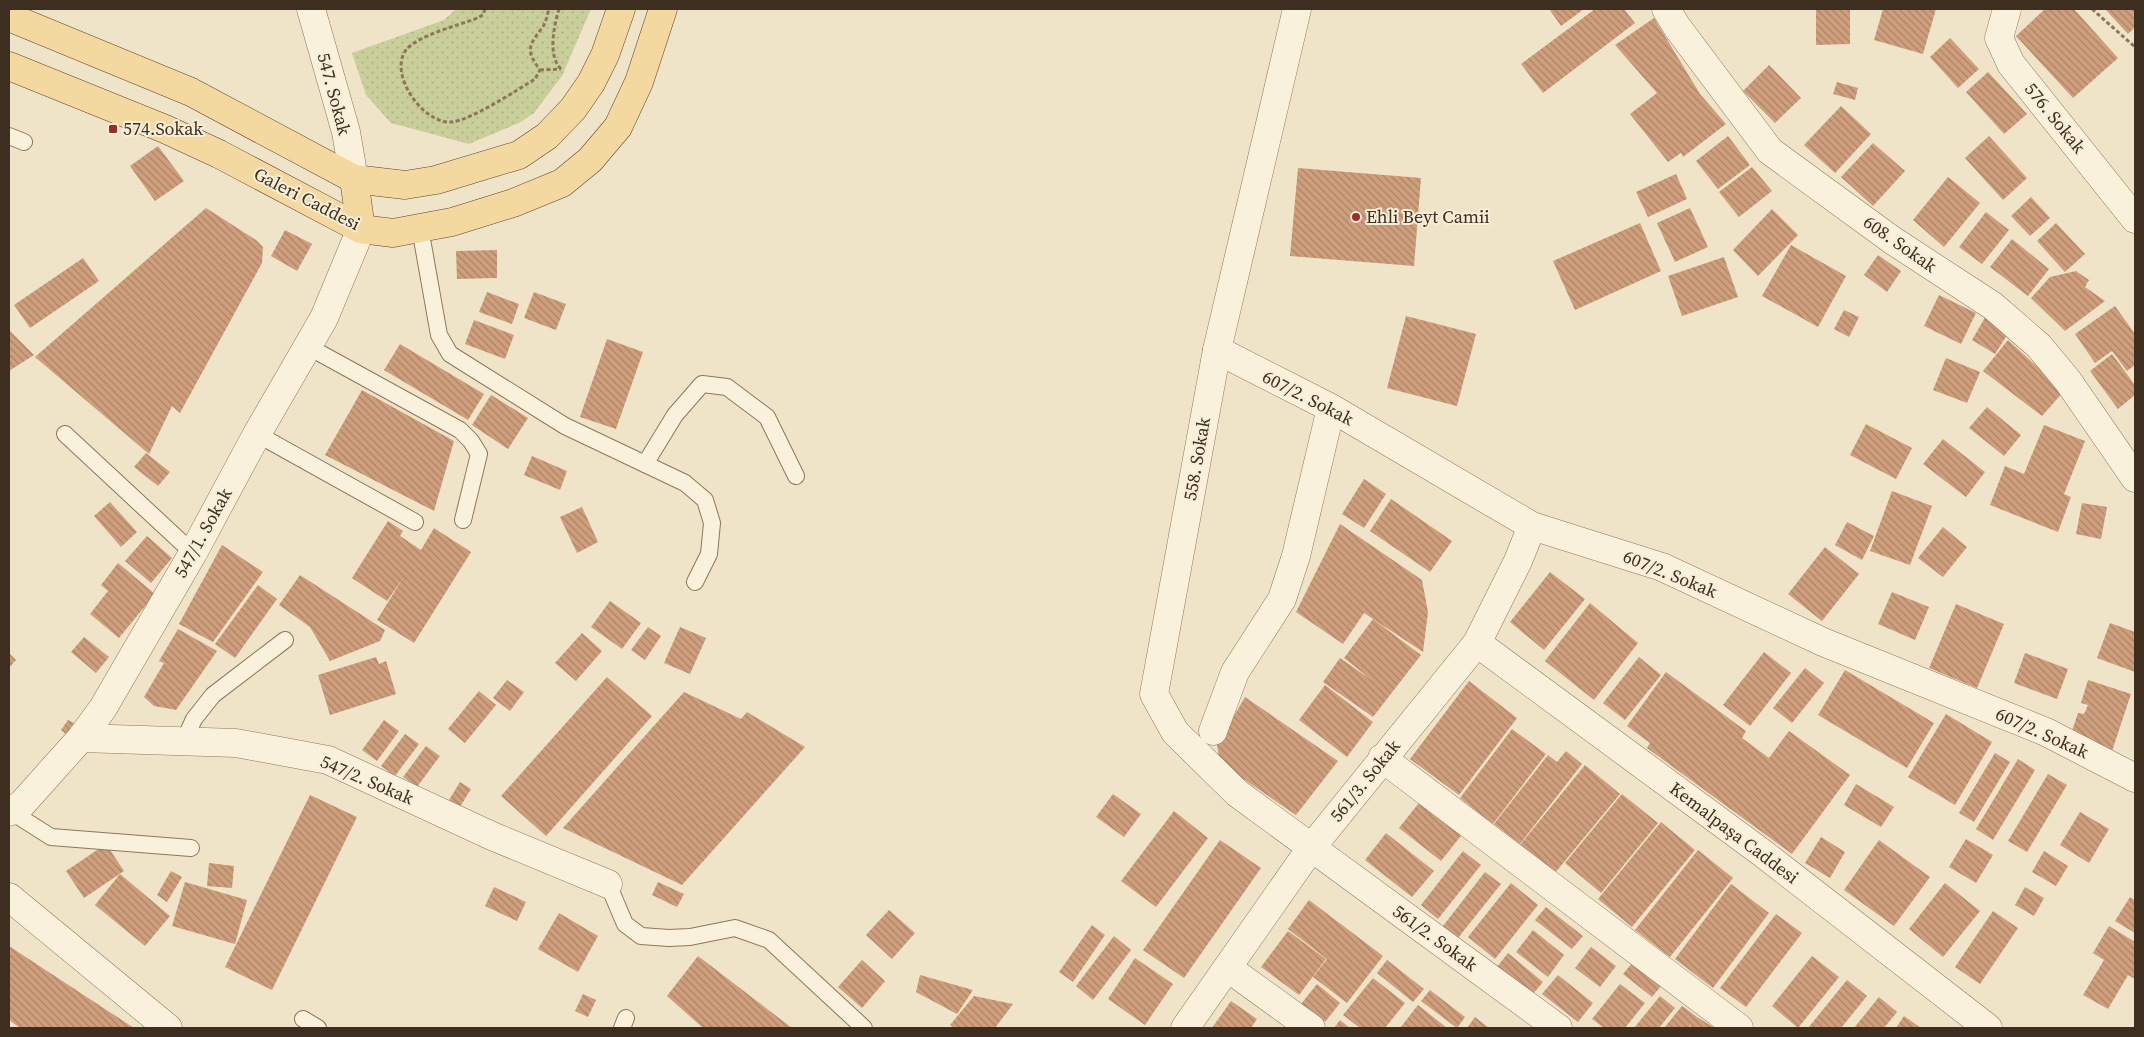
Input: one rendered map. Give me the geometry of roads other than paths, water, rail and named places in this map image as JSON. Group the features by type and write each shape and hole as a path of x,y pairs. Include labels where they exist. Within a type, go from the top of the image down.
{"main road":[{"path":"9,17 192,92 354,179 405,185 436,180 519,155 547,136 573,109 591,83 605,56 621,9"},
{"name":"Galeri Caddesi","path":"9,66 210,150 361,229 393,233 452,222 513,203 562,183 590,160 618,128 639,82 663,9"},
{"path":"354,179 361,229"}],"street":[{"name":"547. Sokak","path":"311,9 346,132 354,179"},
{"name":"558. Sokak","path":"1297,9 1217,350 1154,694 1175,732 1197,754 1237,793 1311,848"},
{"name":"608. Sokak","path":"1666,9 1677,27 1770,151 1892,240 1993,306 2039,346 2068,381 2135,478"},
{"name":"576. Sokak","path":"2007,9 1999,38 2011,64 2135,218"},
{"name":"547/1. Sokak","path":"9,812 22,804 81,738 103,708 193,553 306,346 324,318 361,229"},
{"name":"607/2. Sokak","path":"1217,350 1331,408 1532,526 1662,567 1823,642 2046,732 2135,778"},
{"path":"1213,730 1235,672 1282,599 1296,556 1331,408"},
{"name":"561/3. Sokak","path":"1185,1028 1311,848 1477,643 1518,561 1532,526"},
{"name":"Kemalpaşa Caddesi","path":"1477,643 1761,852 1988,1028"},
{"name":"547/2. Sokak","path":"81,738 236,744 328,760 492,836 608,884"},
{"path":"1382,758 1739,1028"},
{"name":"561/2. Sokak","path":"1311,848 1558,1028"},
{"path":"9,898 168,1028"},
{"path":"1228,968 1311,1028"}],"lane":[{"path":"420,228 439,335 450,354 566,426 685,483 705,500 712,523 708,554 695,582"},
{"path":"306,346 460,430 471,441 479,454 463,520"},
{"path":"645,464 675,415 702,384 727,387 767,416 796,476"},
{"path":"65,434 193,553"},
{"path":"257,434 415,522"},
{"path":"184,741 194,718 213,695 285,640"},
{"path":"9,812 51,837 191,848"},
{"path":"608,884 625,924 641,936 690,937 735,928 769,940 864,1028"},
{"path":"304,1019 318,1028"}],"place":[{"name":"574.Sokak","path":"113,129"},
{"name":"Ehli Beyt Camii","path":"1356,217"}]}
